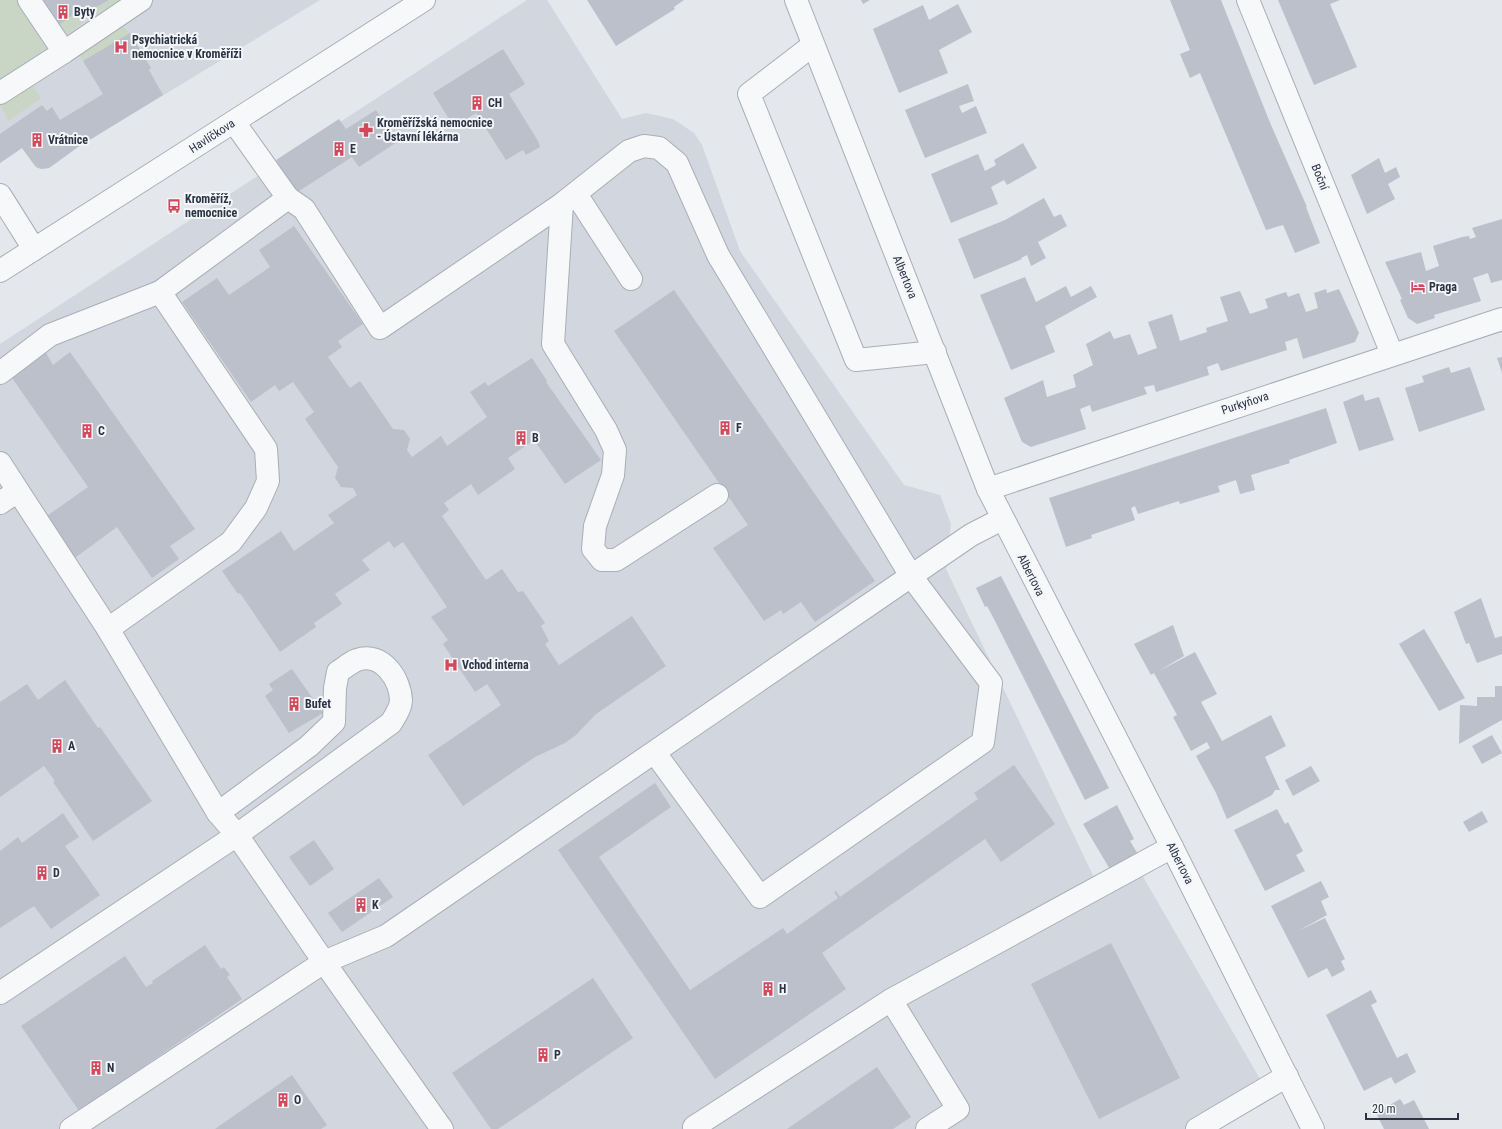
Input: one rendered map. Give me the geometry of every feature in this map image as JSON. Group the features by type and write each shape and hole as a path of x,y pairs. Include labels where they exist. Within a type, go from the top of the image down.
{"street":[{"path":"29,0 64,52"},
{"path":"0,93 141,0"},
{"name":"Havlíčkova","path":"0,271 424,0"},
{"name":"Albertova","path":"796,0 988,489 1002,519 1172,847 1313,1129"},
{"name":"Boční","path":"1248,0 1392,354"},
{"path":"813,45 749,94 856,360 935,352"},
{"path":"234,122 288,198 304,209 380,328 569,199 629,151 644,146 659,148 678,163 718,256 910,576 991,683 983,742 760,897 655,753"},
{"path":"0,196 34,249"},
{"path":"0,373 50,335 160,292 288,198"},
{"path":"569,199 631,280"},
{"path":"569,199 553,344 606,430 615,450 613,475 595,526 593,549 602,560 616,560 717,495"},
{"path":"108,629 231,542 256,508 268,481 266,449 160,292"},
{"name":"Purkyňova","path":"988,489 1392,354 1502,319"},
{"path":"0,463 9,497 108,629 218,813 236,835 442,1129"},
{"path":"71,1129 324,962 386,936 655,753 910,576 971,535 1002,519"},
{"path":"0,993 236,835 391,723 400,707 401,700 396,680 389,668 375,659 358,659 338,672 335,688 334,722 309,746 218,813"},
{"path":"309,746 327,769"},
{"path":"693,1128 891,1000 1172,847"},
{"path":"891,1000 958,1108 927,1129"},
{"path":"1197,1129 1287,1076"}],"shaded area":[{"name":"Psychiatrická nemocnice v Kroměříži","path":"0,0 320,0 78,147 49,168 41,169 34,165 22,148 0,163"},
{"path":"527,0 547,0 622,119 646,113 673,119 694,133 702,145 740,251 904,485 940,495 951,524 946,569 1103,896 1142,875 1271,1098 1214,1129 0,1129 0,344"}],"green space":[{"path":"0,0 24,0 56,45 0,83"},
{"path":"34,0 43,0 60,24 77,12 84,22 61,39"},
{"path":"109,0 126,0 113,9 96,14 88,19 81,9 85,7 96,8"},
{"path":"122,26 130,33 83,61 76,50"},
{"path":"30,82 41,98 9,121 0,103"}],"building":[{"name":"Byty","path":"43,0 109,0 88,12 85,7 60,24 53,18"},
{"path":"587,0 684,0 674,7 675,9 616,46"},
{"path":"861,0 870,0 863,4"},
{"path":"1170,0 1221,0 1271,125 1307,207 1320,243 1295,253 1283,225 1266,230 1200,73 1190,78 1180,54 1190,50"},
{"path":"1278,0 1340,0 1330,4 1357,67 1314,85"},
{"path":"958,4 972,32 939,50 948,73 899,93 873,29 923,5 929,20"},
{"path":"130,33 151,68 149,70 163,95 78,147 49,168 41,169 36,167 22,148 0,163 0,134 42,105 47,111 52,107 60,120 103,94 83,61"},
{"name":"CH","path":"503,49 525,84 509,94 538,141 540,147 526,155 523,150 506,160 476,113 454,127 433,93"},
{"path":"968,84 974,101 959,106 962,113 976,106 987,133 925,158 905,110"},
{"name":"E","path":"376,110 397,142 359,167 352,157 296,193 276,160 339,119 346,129"},
{"path":"1023,143 1037,168 1007,185 1004,180 991,187 998,204 951,223 931,174 978,154 985,171 996,165 994,160"},
{"path":"1379,158 1385,173 1396,167 1400,177 1388,184 1395,199 1367,214 1351,175"},
{"path":"1044,198 1054,217 1061,214 1067,226 1038,242 1046,258 1031,266 1027,255 1021,258 1022,259 974,279 958,239 1005,220"},
{"path":"1502,219 1502,280 1491,283 1488,273 1473,278 1481,301 1434,315 1435,318 1417,324 1408,318 1400,300 1402,299 1385,262 1421,252 1426,271 1439,266 1433,246 1462,237 1469,236 1470,239 1476,237 1472,228"},
{"name":"B","path":"294,226 363,324 338,341 342,347 328,357 350,388 360,381 393,429 404,430 410,439 407,450 412,457 441,436 447,446 487,417 470,392 485,382 488,386 532,358 547,381 546,382 601,460 565,484 534,440 508,458 515,469 478,495 471,484 444,503 449,510 442,516 486,580 502,569 518,592 523,591 545,623 541,626 549,641 545,644 559,665 632,616 666,666 596,714 576,735 565,743 535,757 463,806 428,755 501,705 487,684 475,692 443,644 448,640 431,617 447,607 403,542 394,548 389,541 362,560 370,570 335,594 342,604 314,623 316,627 280,652 240,593 238,594 222,571 281,531 294,551 334,523 328,515 357,495 353,488 341,487 335,478 338,467 305,419 314,412 293,382 279,391 275,385 251,402 182,302 217,278 229,295 270,267 259,250"},
{"path":"1025,277 1036,302 1066,286 1071,297 1091,286 1097,297 1045,326 1055,352 1011,370 980,295"},
{"path":"1326,289 1327,293 1339,289 1359,333 1355,342 1303,359 1297,338 1285,342 1287,350 1221,371 1218,363 1207,367 1209,375 1156,392 1154,385 1144,387 1147,394 1092,412 1090,405 1080,409 1086,429 1031,447 1022,442 1004,398 1043,380 1047,397 1076,387 1073,375 1093,365 1086,344 1110,331 1114,339 1130,334 1138,355 1157,348 1148,322 1172,314 1180,341 1207,332 1206,328 1228,321 1220,297 1240,291 1250,314 1268,308 1265,299 1286,292 1288,297 1299,293 1306,312 1318,308 1314,293"},
{"name":"F","path":"674,290 875,581 815,622 801,602 783,614 781,610 764,621 713,548 748,525 614,331"},
{"name":"C","path":"45,351 53,365 70,352 195,529 170,546 179,559 152,578 117,527 72,560 44,518 88,487 10,375"},
{"path":"1502,357 1502,373 1497,358"},
{"path":"1449,367 1451,373 1470,367 1485,410 1419,432 1405,388 1424,382 1422,376"},
{"path":"1363,394 1365,401 1379,397 1394,440 1359,451 1343,402"},
{"path":"1326,408 1337,443 1289,460 1290,463 1251,475 1255,490 1240,494 1236,480 1218,486 1220,492 1180,504 1179,501 1138,514 1135,506 1131,508 1135,520 1091,535 1092,538 1066,547 1049,498"},
{"path":"1001,576 1109,788 1085,800 995,621 987,606 985,607 976,588"},
{"path":"1481,598 1495,638 1502,636 1502,654 1477,663 1469,643 1466,644 1454,612"},
{"path":"1173,625 1184,656 1157,672 1195,652 1217,694 1201,702 1222,741 1271,715 1286,746 1265,757 1280,790 1275,790 1272,795 1227,819 1216,793 1196,756 1210,748 1207,742 1191,751 1173,717 1177,715 1154,673 1151,675 1134,644"},
{"path":"1424,629 1465,698 1439,711 1399,644"},
{"name":"Bufet","path":"292,669 323,713 289,733 265,696 273,690 269,684"},
{"name":"A","path":"65,680 98,728 100,727 152,801 93,841 53,782 55,781 44,766 0,797 0,702 27,684 38,700"},
{"path":"1495,686 1502,686 1502,720 1459,744 1460,705 1477,706 1477,697 1495,697"},
{"path":"1492,735 1502,753 1482,764 1472,746"},
{"path":"1014,765 1055,824 1001,862 985,839 822,953 846,989 715,1079 558,850 655,783 671,807 599,857 690,990 783,928 787,934 838,898 834,892 836,891 840,897 978,799 974,793"},
{"path":"1311,766 1320,781 1293,796 1285,780"},
{"path":"1117,805 1134,839 1130,841 1139,856 1111,871 1083,824"},
{"path":"1277,809 1285,824 1288,822 1303,851 1296,855 1305,871 1265,891 1234,830"},
{"path":"1482,811 1488,822 1469,832 1463,822"},
{"name":"D","path":"63,813 79,837 65,846 100,895 51,929 34,906 0,928 0,851 18,837 22,843"},
{"path":"314,840 334,869 310,886 289,857"},
{"name":"K","path":"379,878 393,897 342,932 328,913"},
{"path":"1321,881 1329,897 1321,901 1327,915 1298,931 1325,918 1345,959 1341,961 1345,970 1332,977 1327,968 1308,978 1271,906"},
{"path":"1111,943 1180,1078 1099,1119 1031,984"},
{"name":"N","path":"205,945 221,969 224,967 230,975 227,977 242,999 79,1111 21,1026 125,956 146,987 153,983 152,981"},
{"name":"P","path":"593,978 633,1038 498,1129 491,1129 452,1073"},
{"path":"1371,990 1377,1002 1371,1005 1397,1058 1407,1053 1416,1072 1395,1084 1391,1077 1364,1091 1326,1015"},
{"path":"877,1067 911,1117 893,1129 787,1129"},
{"name":"O","path":"292,1075 327,1125 321,1129 215,1129"},
{"path":"1400,1099 1404,1105 1414,1100 1429,1129 1384,1129 1376,1113"}],"place":[{"name":"Byty","path":"63,12"},
{"name":"Psychiatrická nemocnice v Kroměříži","path":"121,47"},
{"name":"CH","path":"477,103"},
{"name":"Kroměřížská nemocnice - Ústavní lékárna","path":"366,130"},
{"name":"Vrátnice","path":"37,140"},
{"name":"E","path":"339,149"},
{"name":"Kroměříž, nemocnice","path":"174,206"},
{"name":"Praga","path":"1418,287"},
{"name":"F","path":"725,428"},
{"name":"C","path":"87,431"},
{"name":"B","path":"521,438"},
{"name":"Vchod interna","path":"451,665"},
{"name":"Bufet","path":"294,704"},
{"name":"A","path":"57,746"},
{"name":"D","path":"42,873"},
{"name":"K","path":"361,905"},
{"name":"H","path":"768,989"},
{"name":"P","path":"543,1055"},
{"name":"N","path":"96,1068"},
{"name":"O","path":"283,1100"}]}
